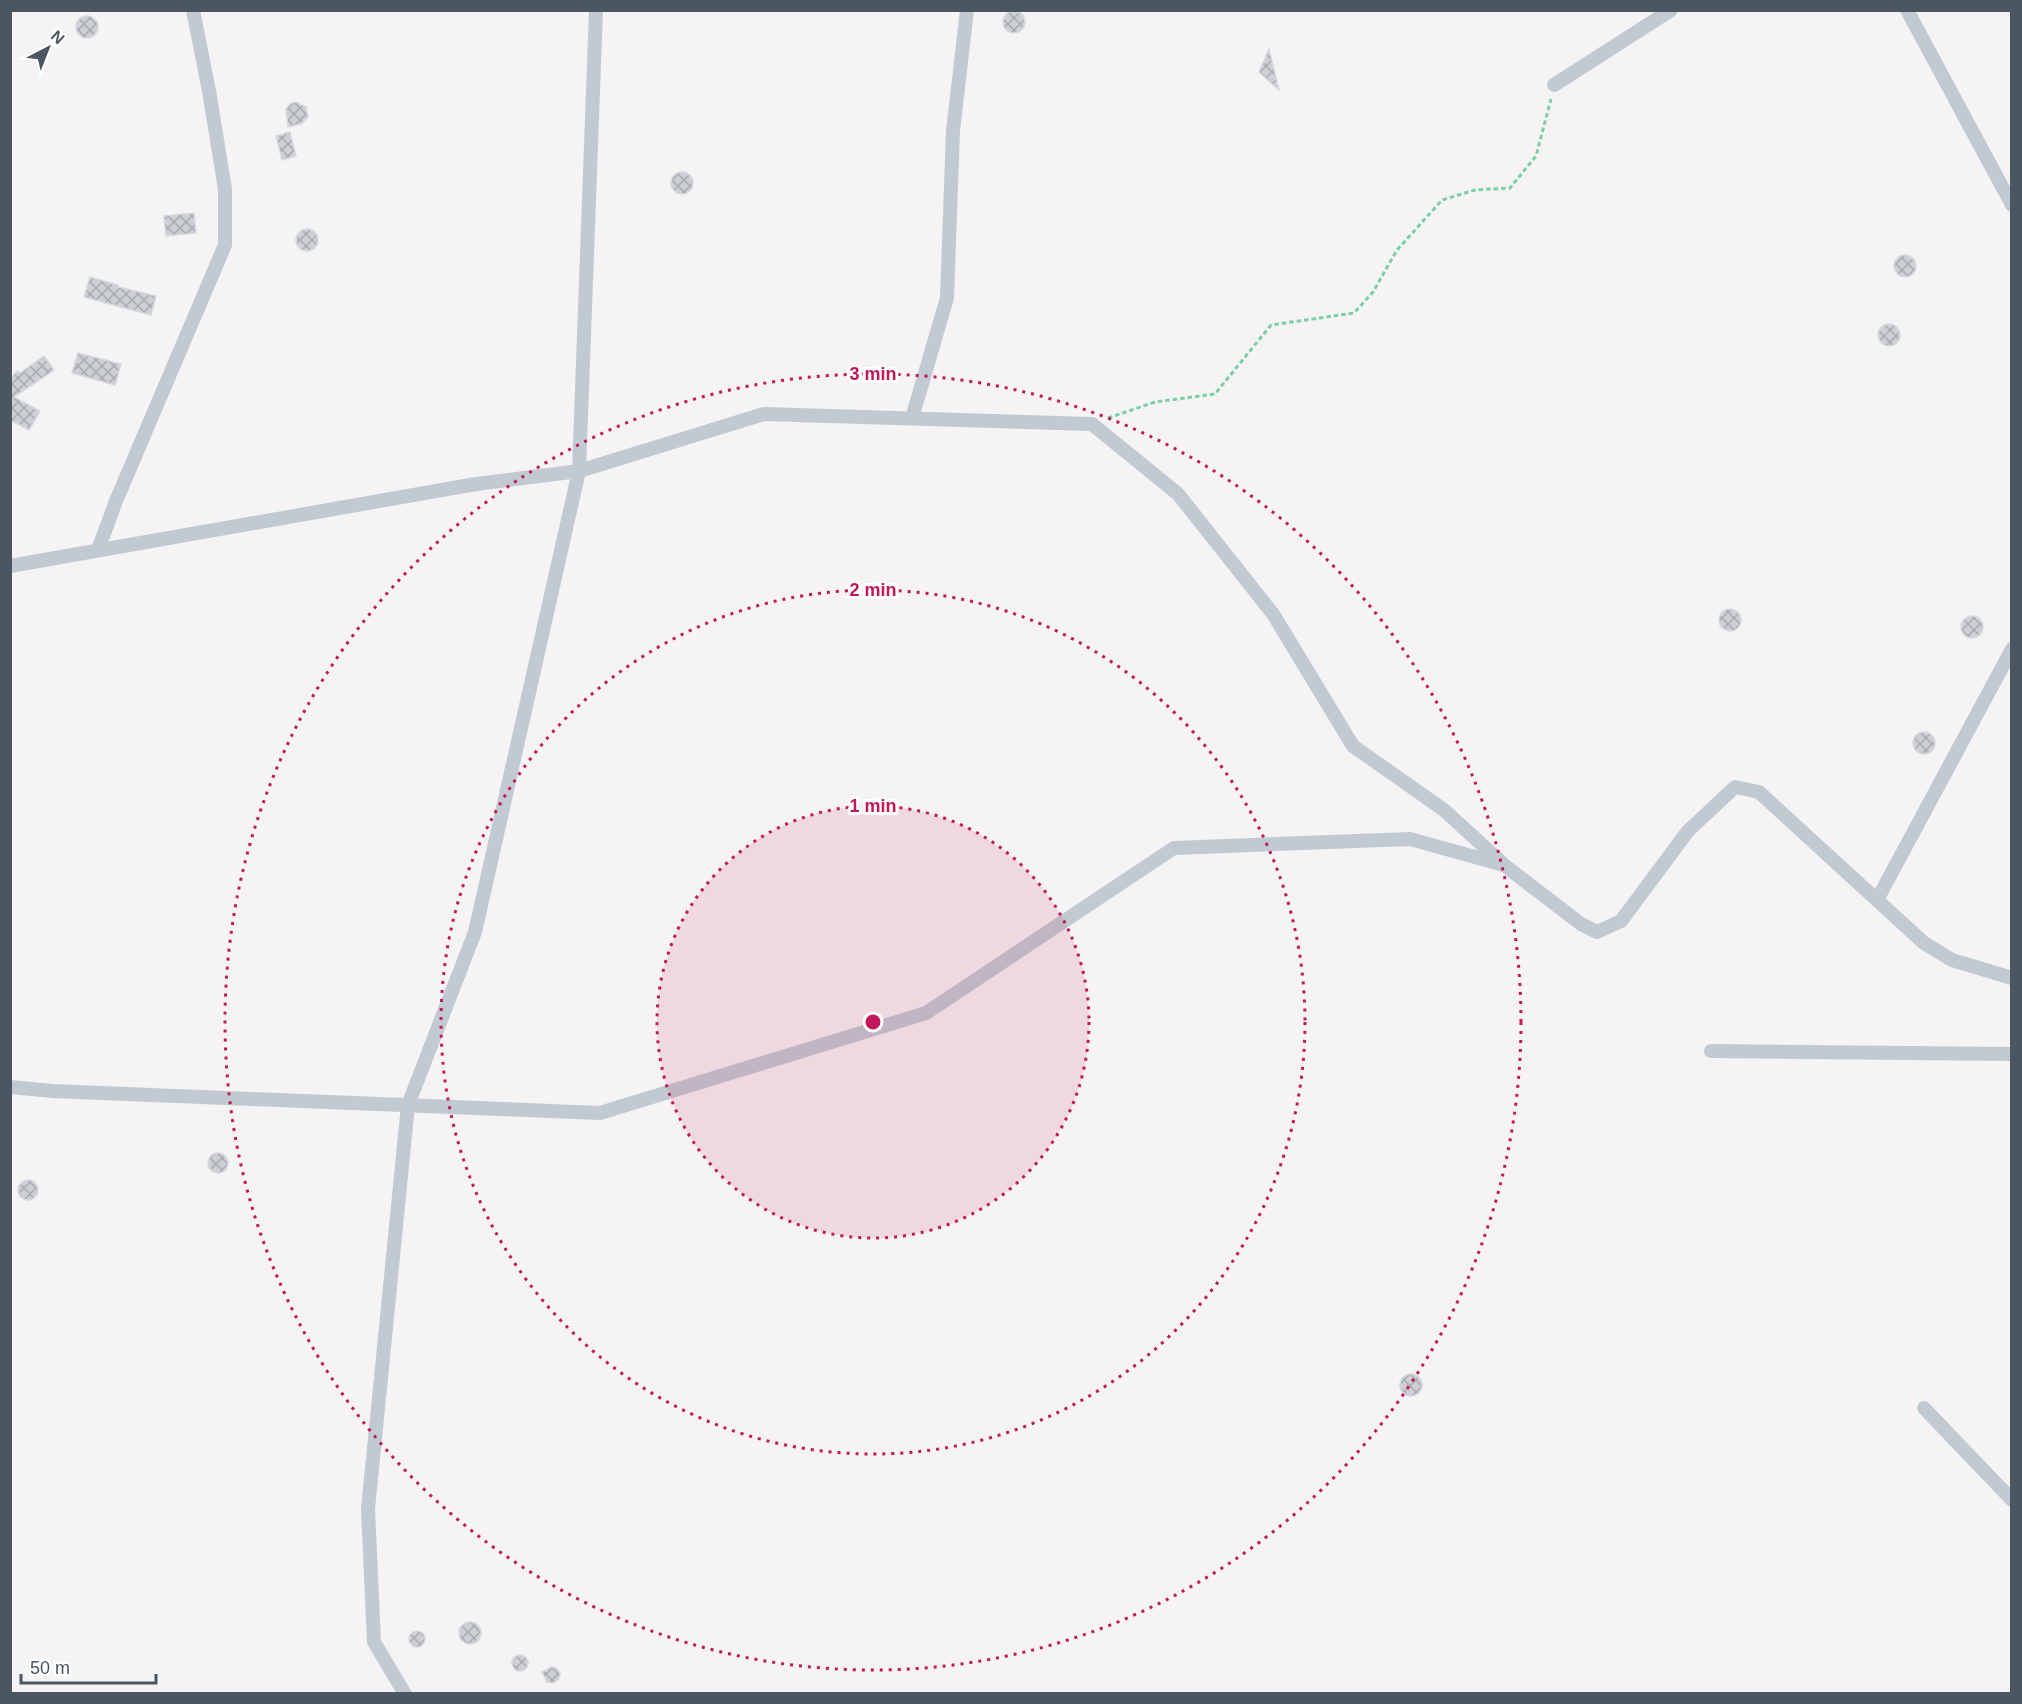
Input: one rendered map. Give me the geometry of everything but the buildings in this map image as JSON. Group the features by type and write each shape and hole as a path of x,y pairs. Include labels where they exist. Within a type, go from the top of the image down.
{"street":[{"path":"98,550 116,501 225,245 225,189 193,10"},
{"path":"405,1694 374,1642 368,1509 408,1105 475,932 579,471 597,10"},
{"path":"912,418 947,298 953,131 967,10"},
{"path":"1554,85 1671,10"},
{"path":"1907,10 2012,206"},
{"path":"10,566 476,484 579,471 764,414 1092,424 1178,494 1272,615 1353,746 1444,810 1504,865 1581,924 1597,932 1621,921 1688,831 1735,787 1759,792 1924,943 1952,960 2012,978"},
{"path":"1877,900 2012,649"},
{"path":"10,1087 600,1113 926,1013 1174,848 1410,839 1504,865"},
{"path":"1710,1051 2012,1054"},
{"path":"1924,1408 2012,1500"}],"path":[{"path":"1092,424 1155,402 1215,394 1271,325 1354,313 1373,292 1397,250 1442,200 1475,190 1510,188 1536,156 1554,85"}]}
